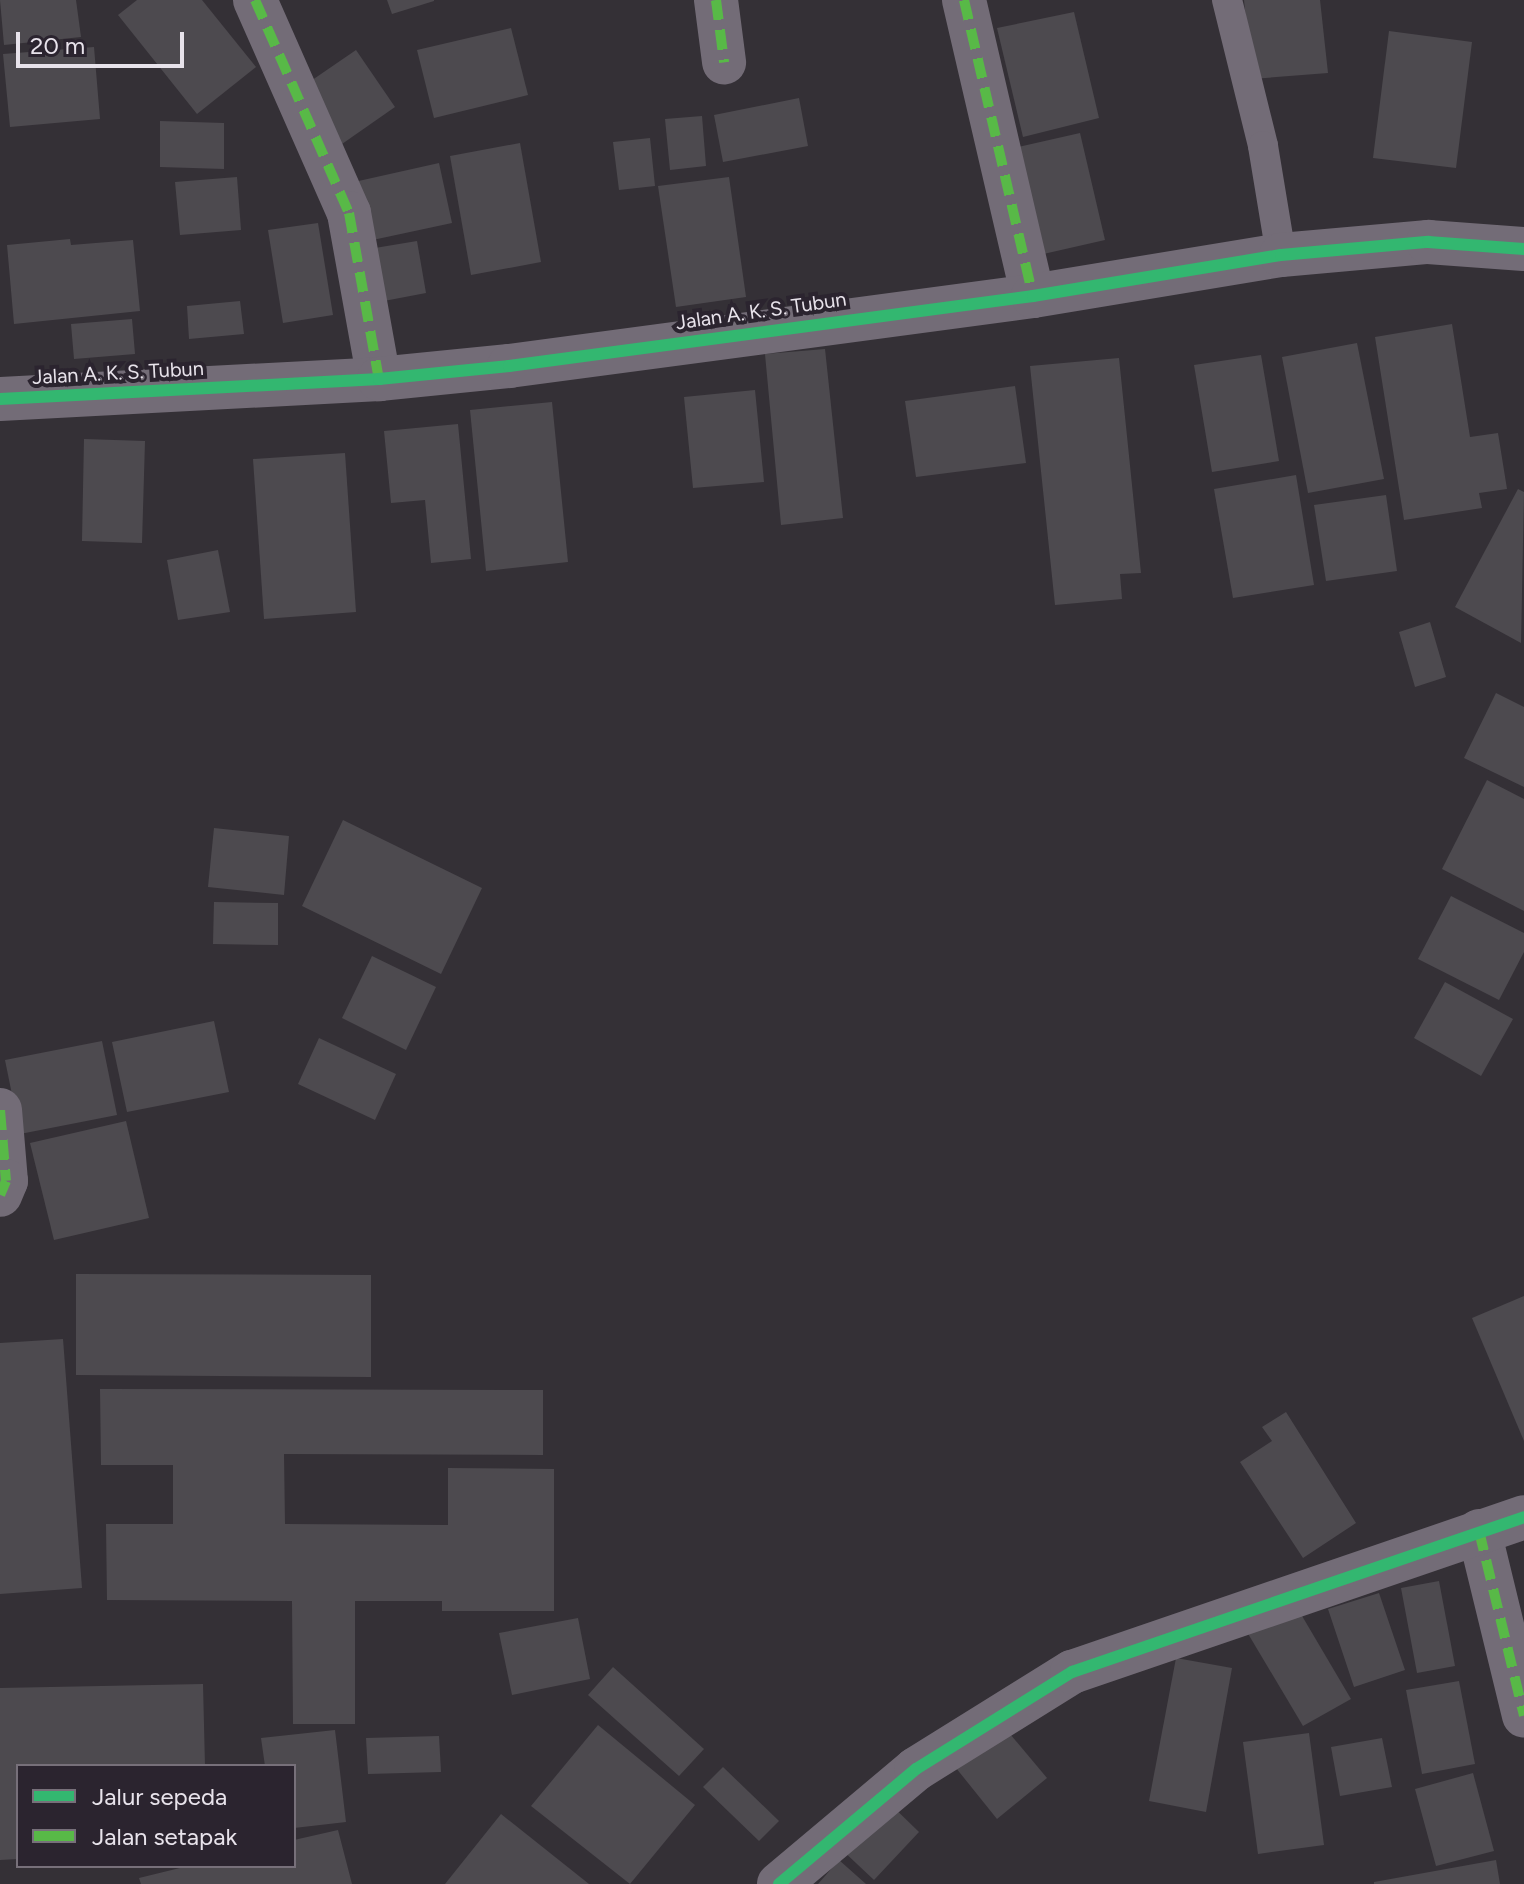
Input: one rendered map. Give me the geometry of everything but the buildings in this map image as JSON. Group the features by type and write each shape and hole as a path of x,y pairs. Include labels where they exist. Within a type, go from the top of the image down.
{"street":[{"path":"255,0 349,213 379,379"},
{"path":"716,0 724,62"},
{"path":"964,0 1033,296"},
{"name":"Jalan A. K. S. Tubun","path":"0,399 379,379 1033,296 1281,255 1428,242 1524,249"},
{"path":"0,1110 6,1181 0,1195"},
{"path":"779,1884 916,1769 1072,1672 1524,1517"},
{"path":"1479,1531 1524,1716"}],"lane":[{"path":"1227,0 1263,146 1281,255"}],"marked path":[{"path":"255,0 349,213 379,379"},
{"path":"716,0 724,62"},
{"path":"964,0 1033,296"},
{"path":"0,1110 6,1181 0,1195"},
{"path":"1479,1531 1524,1716"}],"cycle path":[{"path":"0,399 379,379 509,366 1033,296 1281,255 1428,242 1524,249"},
{"path":"779,1884 916,1769 1072,1672 1524,1517"}]}
